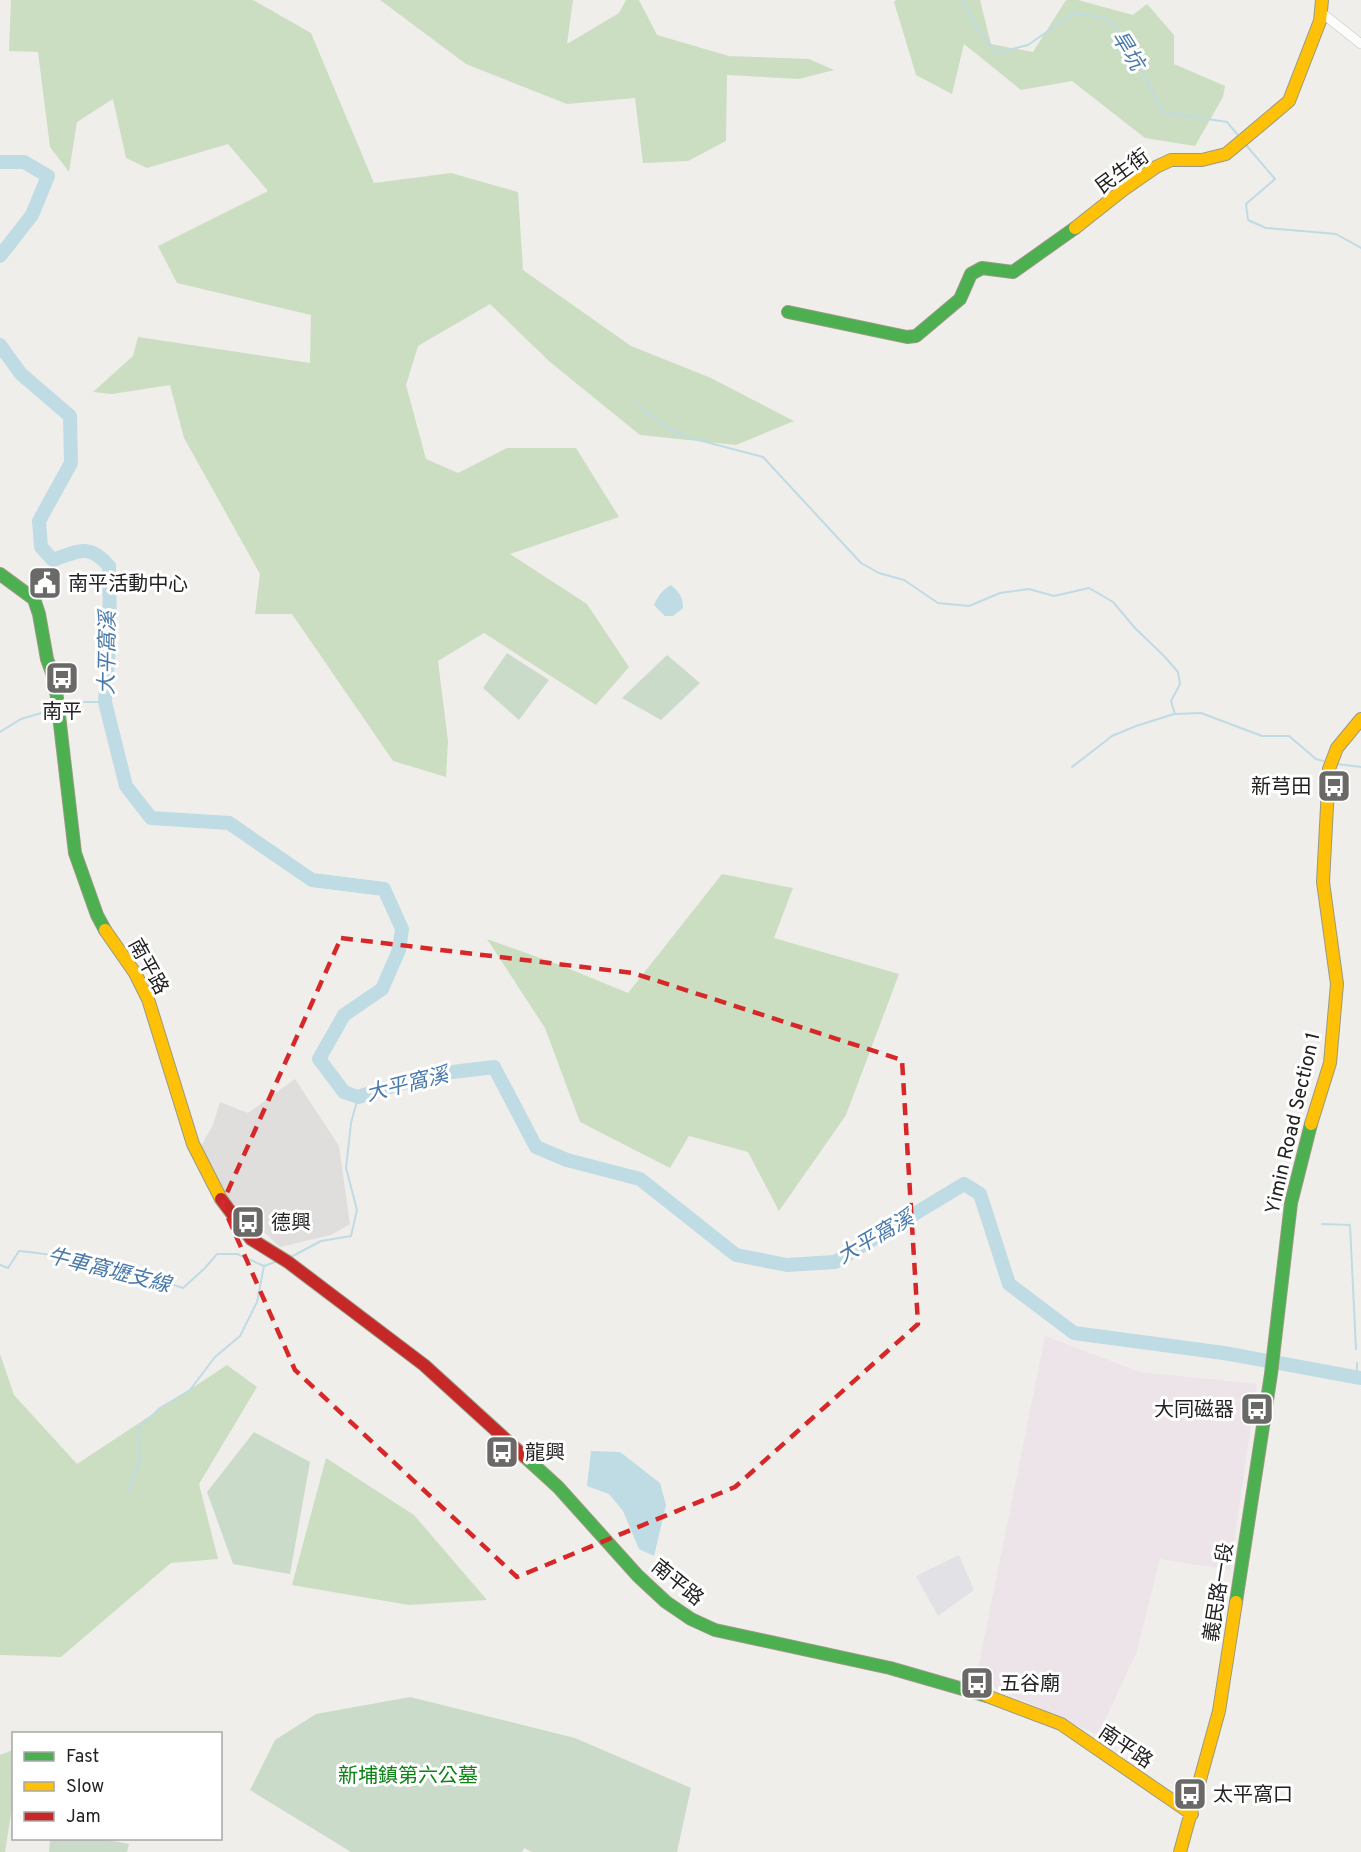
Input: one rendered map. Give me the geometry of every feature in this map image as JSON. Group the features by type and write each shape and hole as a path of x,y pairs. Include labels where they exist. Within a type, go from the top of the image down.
{"street":[{"path":"1322,6 1361,44"},
{"name":"民生街","path":"788,312 907,337 915,336 960,299 971,274 982,268 1013,272 1156,167 1171,160 1202,160 1226,154 1289,101 1322,6"},
{"name":"南平路","path":"0,574 34,599 39,614 46,659 57,693 75,853 86,886 97,915 111,940 135,973 148,999 171,1077 202,1164 217,1193 250,1239 288,1262 424,1365 558,1486 638,1576 666,1602 691,1620 715,1630 890,1668 973,1690 1019,1707 1061,1724 1192,1814"},
{"name":"Yimin Road Section 1","path":"1271,1374 1291,1203 1302,1154 1330,1063 1333,1043 1337,984 1323,882 1329,769 1331,757 1343,737 1361,718"},
{"name":"義民路一段","path":"1180,1852 1219,1711 1271,1374"}],"highlighted area":[{"path":"341,938 633,973 902,1060 918,1324 735,1487 517,1577 295,1370 222,1204"}],"shaded area":[{"path":"295,1079 339,1146 350,1224 331,1235 280,1247 229,1199 201,1146 213,1125 220,1102 248,1113"},
{"path":"1045,1336 1140,1372 1257,1384 1230,1570 1160,1559 1137,1651 1098,1735 976,1679"},
{"path":"959,1555 974,1590 938,1616 916,1576"}],"green space":[{"path":"11,0 253,0 311,33 374,183 451,173 518,192 523,270 631,346 711,378 794,421 736,445 640,435 550,362 490,304 418,346 406,385 426,459 458,473 507,448 576,448 619,517 510,554 587,604 629,667 596,705 484,633 438,661 448,741 446,777 393,761 292,614 255,614 260,574 184,438 170,385 112,394 93,392 133,356 138,337 310,363 311,315 177,283 158,246 268,191 228,144 147,168 126,158 113,99 77,122 69,172 50,147 38,52 9,51"},
{"path":"380,0 573,0 567,44 619,13 626,0 639,0 657,35 729,56 809,59 834,70 799,79 727,75 726,141 688,161 643,163 635,98 567,104 466,64"},
{"path":"896,0 980,0 991,44 1033,52 1066,0 1078,0 1133,15 1147,4 1174,35 1174,64 1225,86 1223,97 1195,146 1145,138 1072,81 1021,90 964,44 952,94 916,75 894,2"},
{"path":"507,653 549,680 519,720 483,688"},
{"path":"667,655 700,683 661,720 622,698"},
{"path":"722,874 793,888 774,938 899,974 846,1115 779,1211 748,1152 689,1136 670,1168 580,1122 545,1028 487,939 560,965 628,993"},
{"path":"0,1354 14,1395 77,1464 227,1365 257,1387 199,1484 218,1559 171,1563 61,1657 0,1655"},
{"path":"254,1432 310,1462 290,1574 233,1564 207,1492"},
{"path":"326,1458 414,1515 487,1600 409,1605 292,1585"},
{"name":"新埔鎮第六公墓","path":"410,1697 575,1738 691,1788 677,1852 532,1852 524,1848 522,1852 351,1852 250,1790 275,1740 316,1714"},
{"path":"12,1750 12,1807 5,1852 0,1852 0,1755"},
{"path":"50,1840 108,1840 129,1844 127,1852 49,1852"}],"water":[{"path":"671,585 680,595 683,608 673,616 665,616 654,605 665,589"},
{"path":"591,1451 620,1452 660,1483 666,1505 654,1556 639,1549 623,1511 609,1494 587,1486"}],"waterway":[{"name":"旱坑","path":"962,0 977,27 996,53 1028,45 1074,13 1107,19 1128,46 1163,112 1227,122 1237,134"},
{"name":"旱坑","path":"1246,145 1275,179 1246,204 1248,220 1266,228 1336,234 1361,248"},
{"name":"大平窩溪","path":"0,162 24,162 48,176 32,215 0,256"},
{"name":"大平窩溪","path":"0,345 21,374 70,416 71,463 39,521 41,547 53,560 83,551 95,554 109,566 110,629 105,702 126,786 151,818 229,823 312,880 384,889 402,929 399,950 382,989 344,1015 319,1059 344,1092 358,1097 428,1075 494,1067 536,1147 567,1160 640,1179 736,1255 787,1265 835,1262 964,1184 980,1194 1009,1284 1074,1333 1224,1353 1361,1378"},
{"path":"635,403 669,429 687,437 763,457 861,563 879,573 904,580 938,603 969,606 1000,593 1029,589 1054,596 1089,588 1113,602 1178,672 1180,684 1171,701 1175,714 1201,713 1262,736 1289,736 1316,759 1323,761"},
{"path":"63,706 79,702 105,702"},
{"path":"0,732 21,719 55,709"},
{"path":"1072,767 1112,736 1174,714"},
{"path":"1337,764 1361,767"},
{"name":"牛車窩壢支線","path":"289,1258 321,1241 351,1236 357,1210 346,1168 351,1123 358,1097"},
{"path":"1322,1224 1350,1225 1356,1349"},
{"name":"牛車窩壢支線","path":"0,1265 8,1268 19,1251 40,1253 102,1265 183,1288 217,1254 237,1254 264,1266 278,1261"},
{"path":"128,1491 140,1460 138,1429 160,1408 190,1390 215,1357 240,1336 257,1302 264,1266"},
{"path":"1357,1363 1357,1377"}],"traffic: fast":[{"path":"788,312 907,337 916,336 960,299 971,274 982,268 1013,272 1075,228"},
{"path":"0,574 34,599 39,614 47,659 55,681 75,853 97,915 105,930"},
{"path":"1236,1602 1271,1374 1291,1203 1311,1124"},
{"path":"525,1457 558,1487 638,1576 666,1602 691,1619 715,1630 890,1668 987,1696"}],"traffic: slow":[{"path":"1075,228 1156,167 1171,160 1202,160 1226,154 1289,101 1320,21 1322,0"},
{"path":"1311,1124 1330,1063 1337,984 1323,882 1329,769 1337,748 1361,719"},
{"path":"105,930 135,973 148,999 193,1144 221,1199"},
{"path":"1180,1852 1219,1711 1236,1602"},
{"path":"987,1696 1061,1724 1192,1814"}],"traffic: jam":[{"path":"221,1199 251,1239 288,1262 424,1365 525,1457"}],"place":[{"name":"南平活動中心","path":"45,583"},
{"name":"南平","path":"62,678"},
{"name":"新芎田","path":"1334,786"},
{"name":"德興","path":"248,1222"},
{"name":"大同磁器","path":"1257,1409"},
{"name":"龍興","path":"502,1452"},
{"name":"五谷廟","path":"977,1683"},
{"name":"太平窩口","path":"1190,1794"}]}
